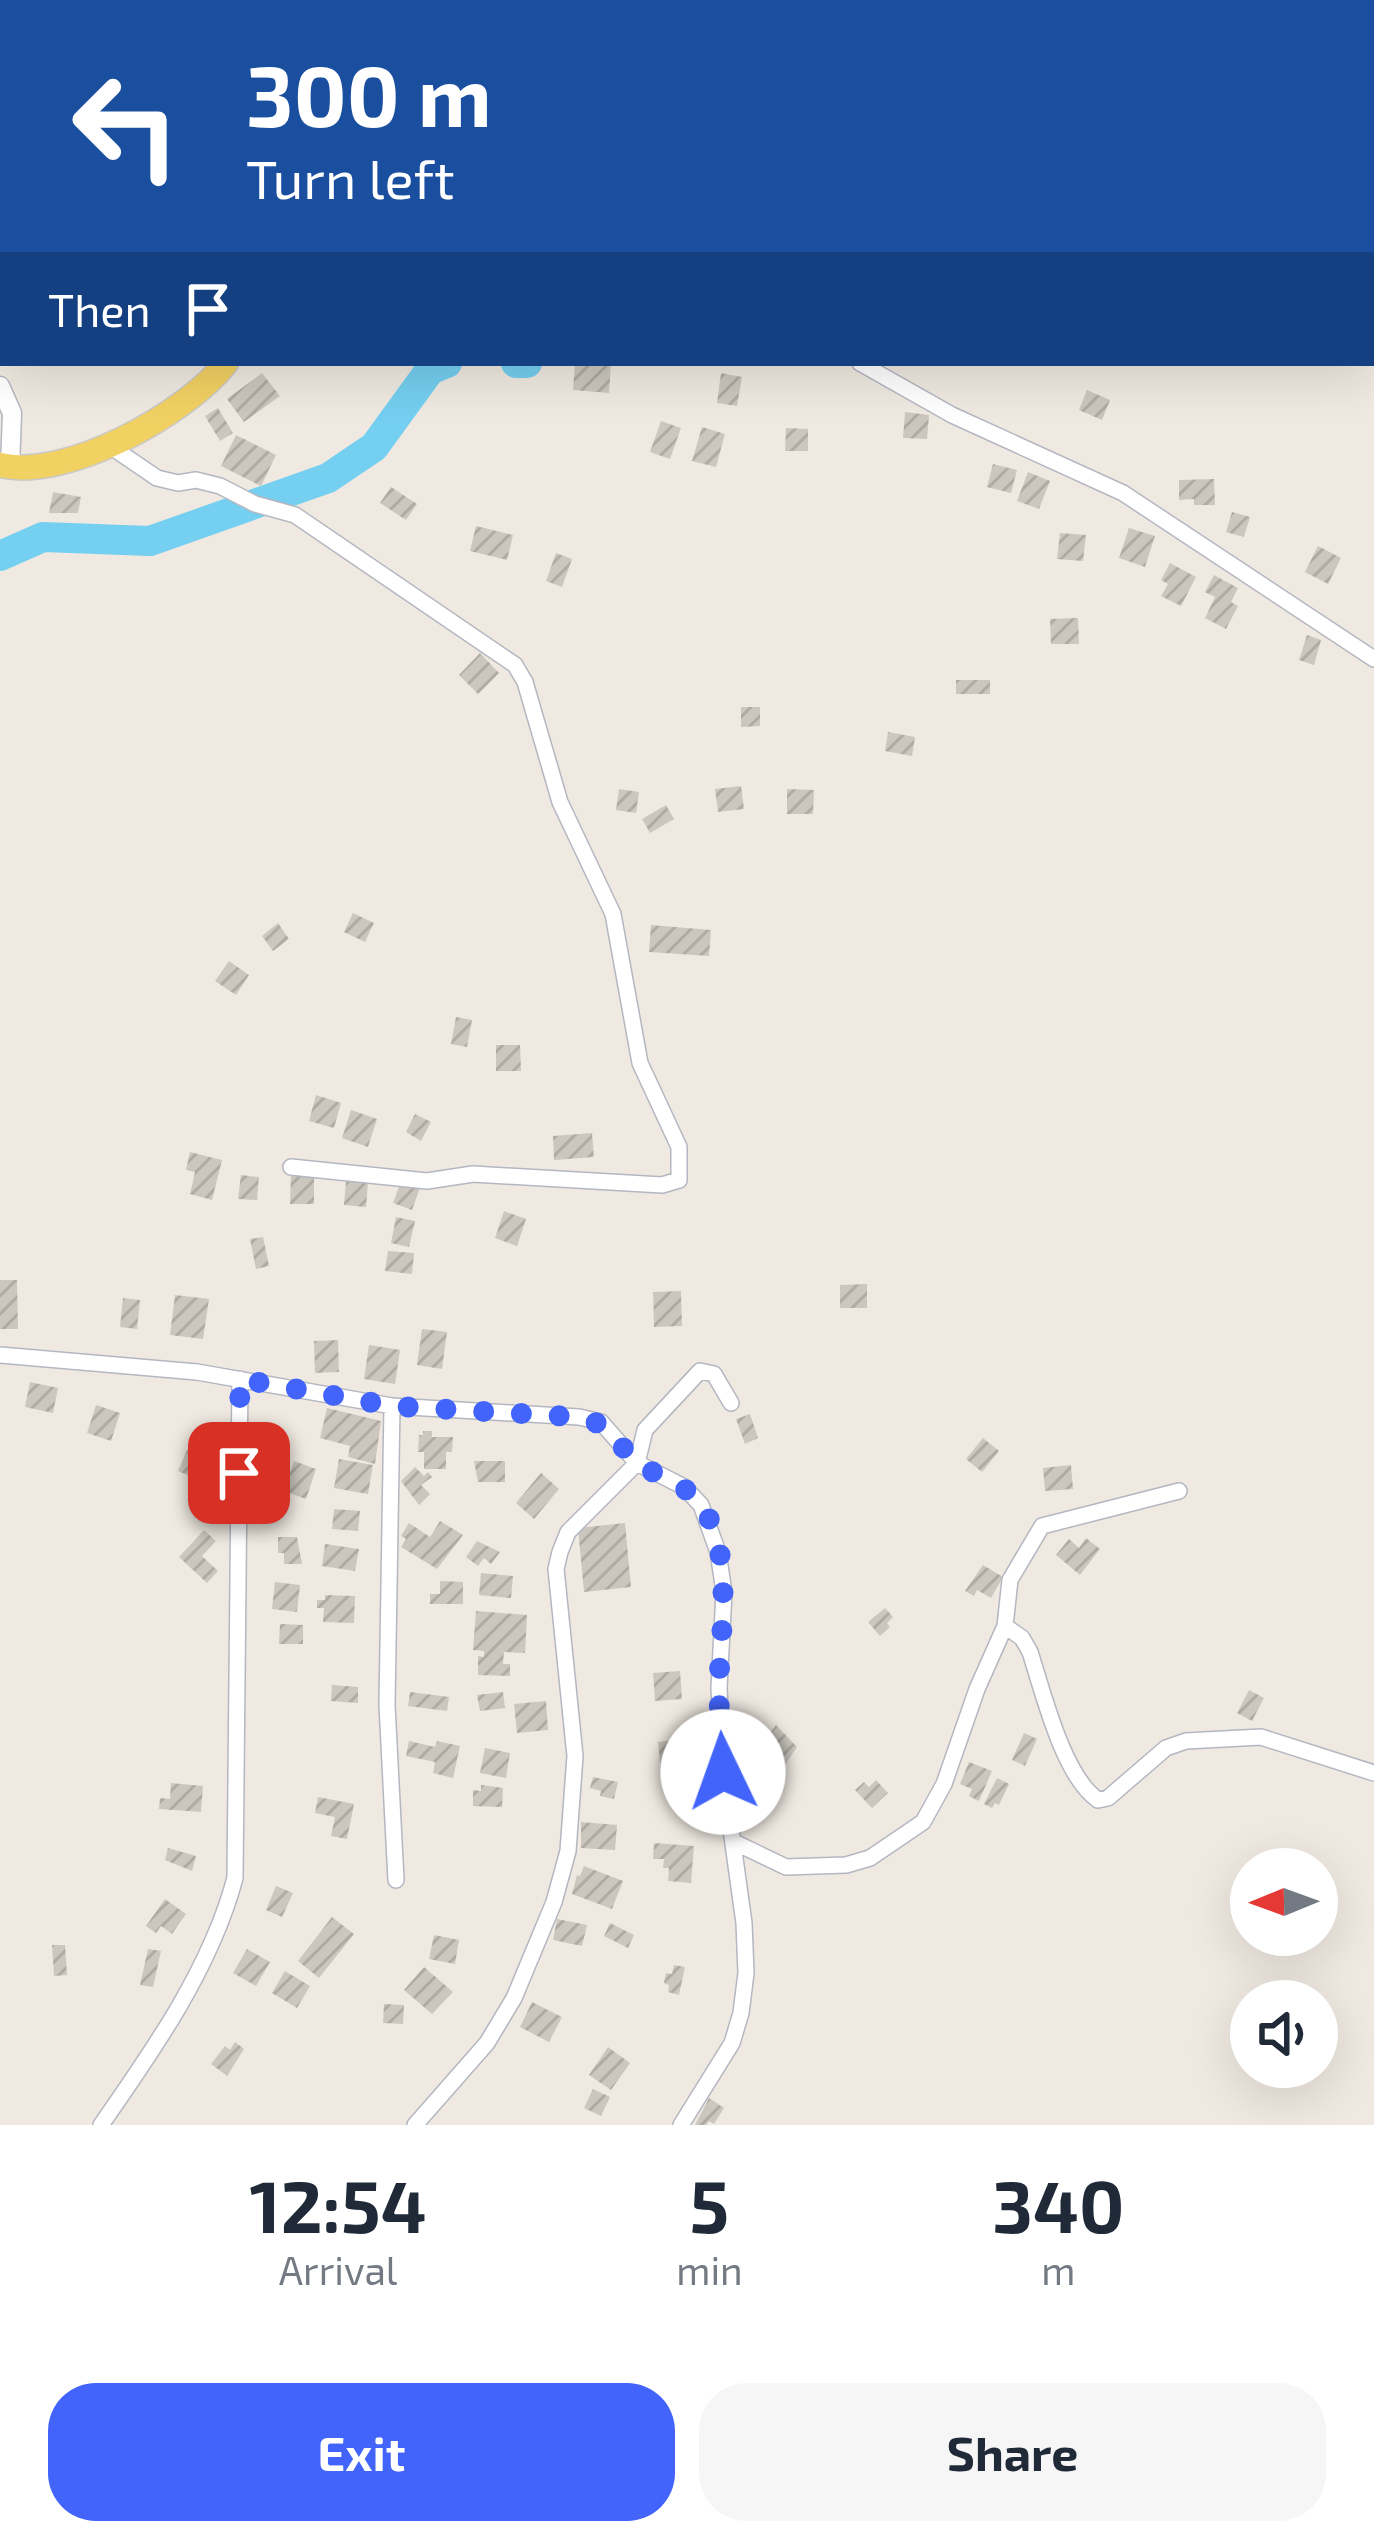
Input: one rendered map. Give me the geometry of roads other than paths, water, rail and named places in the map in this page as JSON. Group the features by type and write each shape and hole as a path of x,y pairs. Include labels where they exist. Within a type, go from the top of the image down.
{"main road":[{"path":"5,466 54,464 110,446 178,409 209,385 224,366"}],"street":[{"path":"865,366 952,415 1123,493 1374,658"},
{"path":"0,386 12,413 5,466"},
{"path":"110,446 157,478 220,486 255,504 295,515 515,664 525,682 560,802 613,914 640,1063 679,1148 681,1173 679,1180 662,1186 473,1174 427,1181 291,1167"},
{"path":"0,1355 240,1379 392,1406 579,1417 601,1422 637,1462 684,1487 701,1504 718,1552 724,1592 719,1688 723,1772 744,1923 746,1973 732,2043 681,2125"},
{"path":"415,2125 487,2043 514,1998 554,1902 568,1851 575,1756 556,1568 568,1532 637,1462 646,1430 700,1371 714,1374 731,1402"},
{"path":"101,2125 161,2039 226,1912 235,1878 240,1379"},
{"path":"392,1406 387,1705 396,1880"},
{"path":"734,1842 786,1867 846,1865 870,1858 923,1822 944,1784 1005,1626 1010,1580 1042,1526 1179,1491"},
{"path":"1005,1626 1022,1638 1030,1652 1065,1753 1088,1793 1098,1800 1108,1798 1166,1748 1186,1741 1262,1737 1374,1773"}],"waterway":[{"path":"0,556 43,537 150,541 328,478 374,447 430,370 440,366"}]}
